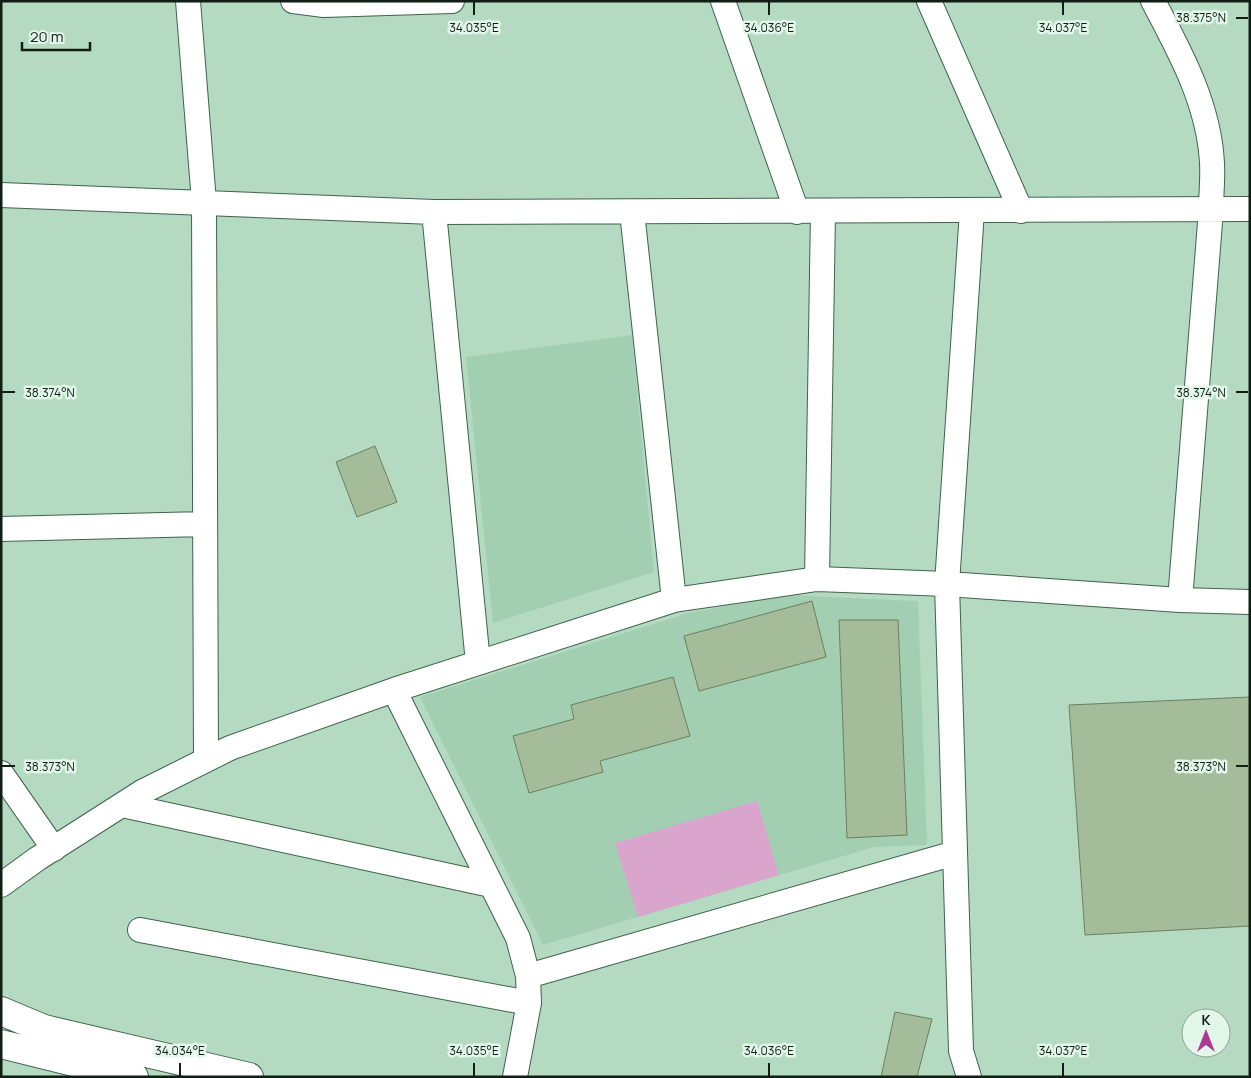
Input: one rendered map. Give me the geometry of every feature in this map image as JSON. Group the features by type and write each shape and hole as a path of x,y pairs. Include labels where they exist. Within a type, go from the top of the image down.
{"main road":[{"path":"1,1011 44,1028 249,1077"},
{"path":"1,1044 73,1070 134,1077"}],"street":[{"path":"188,1 204,202 206,760"},
{"path":"294,1 324,5 452,1"},
{"path":"723,1 798,212"},
{"path":"929,1 1021,211"},
{"path":"1153,1 1188,68 1206,124 1212,163 1211,210 1180,600"},
{"path":"1,195 434,212 1250,209"},
{"path":"969,1077 961,1051 947,584 972,211"},
{"path":"434,212 478,663"},
{"path":"632,212 674,600"},
{"path":"817,579 823,212"},
{"path":"1,529 204,524"},
{"path":"1,885 142,792 230,748 394,690 674,600 817,579 947,584 1180,600 1250,602"},
{"path":"394,690 518,938 528,976 529,1004 515,1077"},
{"path":"1,773 54,849"},
{"path":"122,805 491,884"},
{"path":"528,976 955,853"},
{"path":"140,930 529,1004"}],"shaded area":[{"path":"632,335 654,572 493,623 466,357"},
{"path":"788,595 918,601 927,845 874,847 543,945 420,697 688,613"},
{"path":"757,801 779,875 638,917 615,843"}],"building":[{"path":"375,446 397,502 357,517 336,462"},
{"path":"812,601 826,657 699,691 684,636"},
{"path":"839,620 898,620 907,835 847,838"},
{"path":"673,677 690,736 600,761 603,772 529,793 513,736 574,719 571,705"},
{"path":"1250,697 1250,926 1085,935 1069,705"},
{"path":"895,1012 932,1019 917,1077 881,1077"}]}
